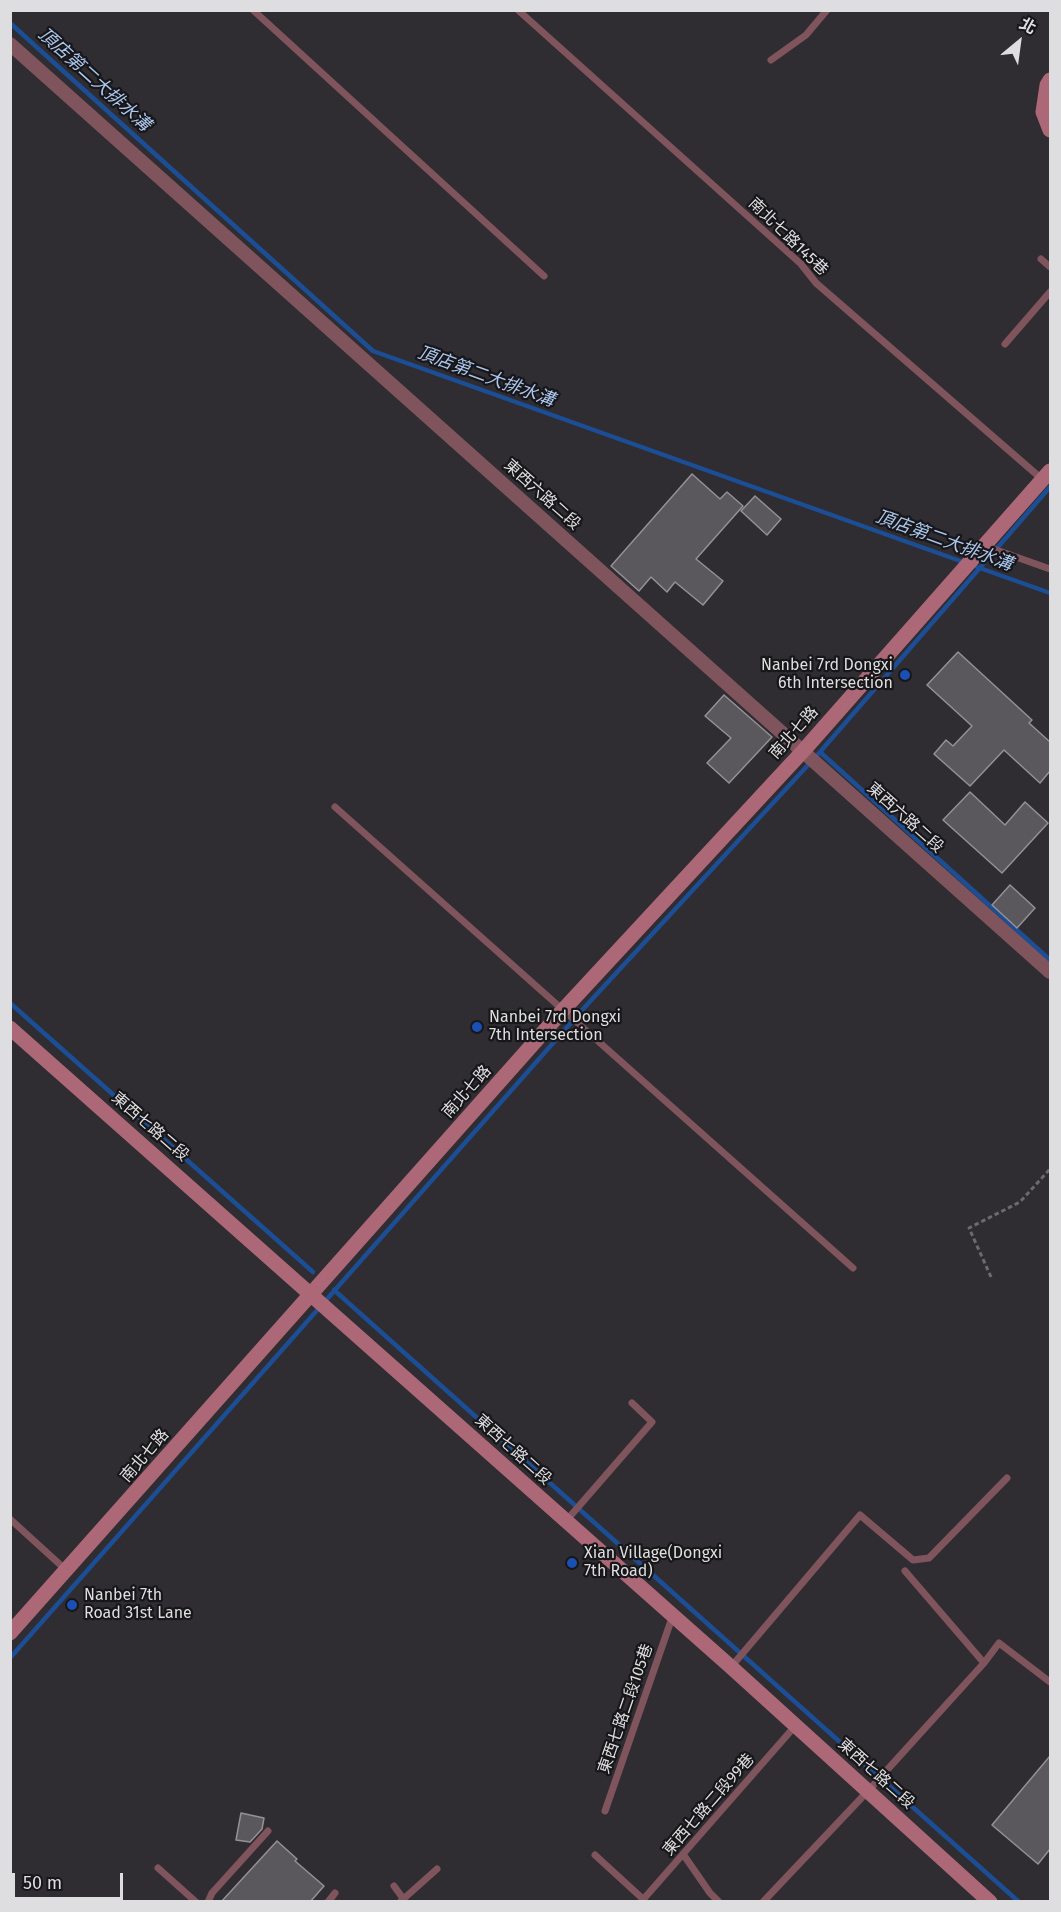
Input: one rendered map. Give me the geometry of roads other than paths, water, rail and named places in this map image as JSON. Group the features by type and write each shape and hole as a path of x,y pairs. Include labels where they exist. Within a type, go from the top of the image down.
{"street":[{"name":"東西六路二段","path":"13,50 804,750 1050,972"},
{"path":"1050,80 1047,85 1043,112 1050,130"},
{"name":"南北七路","path":"10,1633 564,1009 804,750 1046,475"},
{"name":"東西七路二段","path":"10,1028 731,1667 990,1902"}],"lane":[{"path":"253,10 544,276"},
{"name":"南北七路145巷","path":"518,10 801,264 816,283 1046,475"},
{"path":"771,60 806,35 827,10"},
{"path":"1041,259 1050,267"},
{"path":"1005,344 1050,292"},
{"path":"982,546 1050,569"},
{"path":"335,807 852,1268"},
{"path":"566,1521 652,1422 632,1403"},
{"path":"731,1667 860,1515 914,1560 929,1558 1008,1478"},
{"path":"10,1519 67,1571"},
{"path":"904,1571 984,1663"},
{"name":"東西七路二段105巷","path":"604,1811 673,1616"},
{"path":"763,1902 868,1791 999,1644 1050,1682"},
{"name":"東西七路二段99巷","path":"642,1900 796,1725"},
{"path":"208,1902 212,1893 268,1831"},
{"path":"683,1854 719,1902"},
{"path":"595,1855 642,1900"},
{"path":"158,1868 195,1902"},
{"path":"394,1886 401,1899 437,1869"},
{"path":"328,1902 335,1893"}],"waterway":[{"name":"頂店第二大排水溝","path":"10,23 373,351 966,563"},
{"path":"10,1658 584,1008 820,752 1050,487"},
{"name":"頂店第二大排水溝","path":"977,567 1050,593"},
{"path":"820,752 1050,960"},
{"path":"10,1003 313,1272"},
{"path":"334,1290 1019,1902"}],"place":[{"name":"Nanbei 7rd Dongxi 6th Intersection","path":"905,675"},
{"name":"Nanbei 7rd Dongxi 7th Intersection","path":"477,1027"},
{"name":"Xian Village(Dongxi 7th Road)","path":"572,1563"},
{"name":"Nanbei 7th Road 31st Lane","path":"72,1605"}]}
